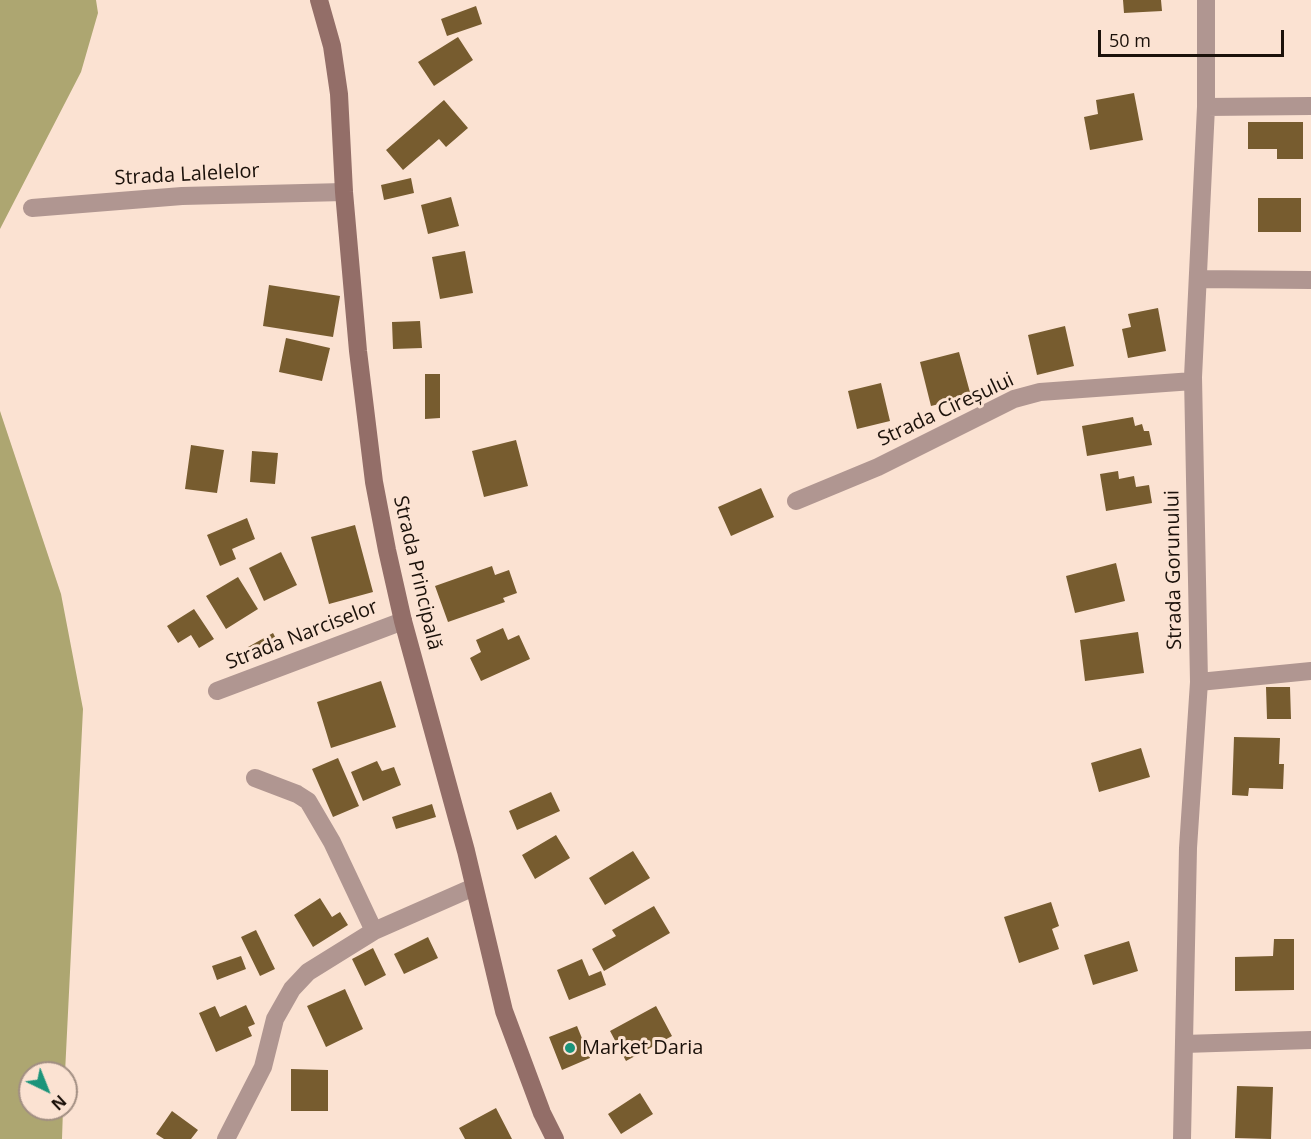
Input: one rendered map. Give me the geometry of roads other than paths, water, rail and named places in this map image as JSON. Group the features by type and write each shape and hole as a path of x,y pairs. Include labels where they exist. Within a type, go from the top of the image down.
{"main road":[{"name":"Strada Principală","path":"318,0 332,46 339,94 344,192 358,351 367,429 383,527 403,621 474,886 504,1011 542,1113 555,1139"}],"street":[{"name":"Strada Gorunului","path":"1182,1139 1188,848 1199,682 1193,381 1206,107 1206,0"},
{"path":"1206,107 1311,106"},
{"name":"Strada Lalelelor","path":"32,208 182,196 344,192"},
{"path":"1198,279 1311,280"},
{"name":"Strada Cireșului","path":"796,501 878,467 1014,399 1040,392 1193,381"},
{"name":"Strada Narciselor","path":"217,692 403,621"},
{"path":"1199,682 1311,671"},
{"path":"255,778 297,794 308,801 332,842 374,931"},
{"path":"226,1139 263,1067 275,1019 292,988 308,972 374,931 474,886"},
{"path":"1184,1044 1311,1040"}],"place":[{"name":"Market Daria","path":"570,1048"}]}
